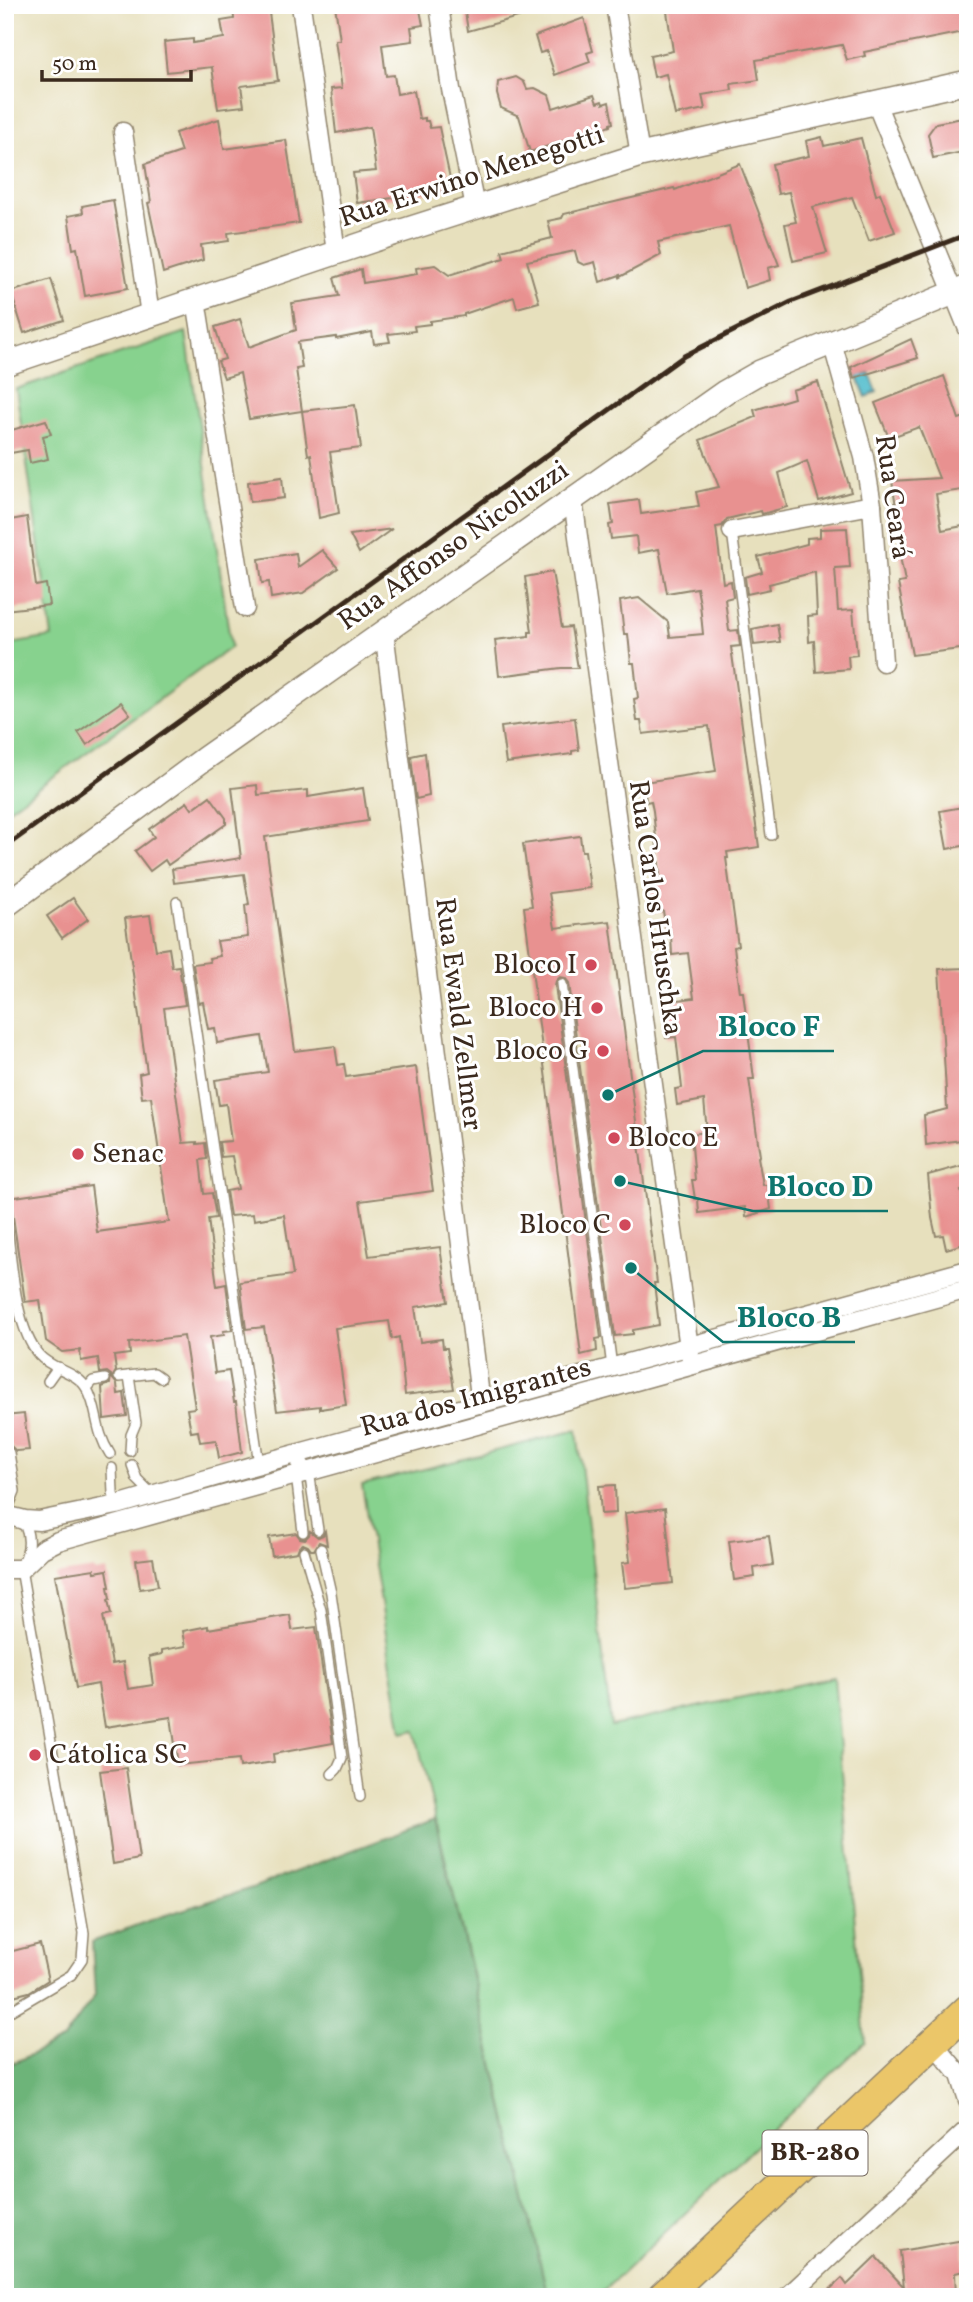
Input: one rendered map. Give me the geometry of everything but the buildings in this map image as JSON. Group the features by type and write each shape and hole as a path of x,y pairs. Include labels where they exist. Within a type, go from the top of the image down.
{"highway":[{"name":"BR-280","path":"663,2297 968,2010"}],"street":[{"path":"301,5 336,253"},
{"path":"439,5 451,89 475,207"},
{"path":"615,5 640,155"},
{"name":"Rua Erwino Menegotti","path":"5,364 475,207 640,155 968,82"},
{"path":"876,103 960,290 968,329"},
{"path":"123,132 150,315"},
{"name":"Rua Affonso Nicoluzzi","path":"5,906 204,759 725,392 760,372 960,290"},
{"path":"196,300 246,608"},
{"name":"Rua Ceará","path":"832,342 864,457 872,505 883,662"},
{"name":"Rua Carlos Hruschka","path":"573,499 692,1365"},
{"path":"732,531 872,505"},
{"name":"Rua Ewald Zellmer","path":"384,631 481,1404"},
{"name":"Rua dos Imigrantes","path":"10,1567 58,1541 692,1365 968,1270"},
{"name":"Rua dos Imigrantes","path":"6,1516 39,1521 117,1505 689,1346 968,1289"},
{"path":"933,2043 960,2075 968,2100"},
{"path":"787,2297 968,2129"}],"lane":[{"path":"732,531 771,835"},
{"path":"177,902 259,1464"},
{"path":"562,984 612,1367"},
{"path":"5,1210 19,1306 31,1345 41,1358 79,1379 87,1388 102,1442 110,1454"},
{"path":"48,1381 58,1367"},
{"path":"130,1451 131,1435 136,1423 124,1377 154,1373 161,1378"},
{"path":"87,1388 93,1381 105,1379"},
{"path":"5,2014 72,1975 82,1959 84,1933 10,1567 29,1548 25,1526 6,1516 15,1491 9,1453"},
{"path":"298,1454 318,1530"},
{"path":"132,1465 138,1479 153,1495"},
{"path":"112,1468 113,1494 124,1523"},
{"path":"302,1473 303,1532"},
{"path":"321,1549 331,1593 360,1797"},
{"path":"304,1551 321,1610 342,1759 332,1774"}],"green space":[{"path":"186,332 231,647 5,812 5,645 52,637 16,389"},
{"path":"577,1430 611,1726 834,1677 865,2042 597,2297 548,2297 415,1730 402,1733 362,1485"},
{"path":"435,1819 548,2297 5,2297 5,2067 64,2039 95,1995 92,1942 153,1919 252,1888"}],"water":[{"path":"862,370 865,375 870,374 877,392 866,397 856,373"}],"railway":[{"path":"5,847 684,356 791,302 968,234"}],"place":[{"name":"Bloco I","path":"591,965"},
{"name":"Bloco H","path":"597,1008"},
{"name":"Bloco G","path":"603,1051"},
{"name":"Bloco F","path":"608,1095"},
{"name":"Bloco E","path":"614,1138"},
{"name":"Senac","path":"78,1154"},
{"name":"Bloco D","path":"620,1181"},
{"name":"Bloco C","path":"625,1225"},
{"name":"Bloco B","path":"631,1268"},
{"name":"Cátolica SC","path":"35,1755"}]}
